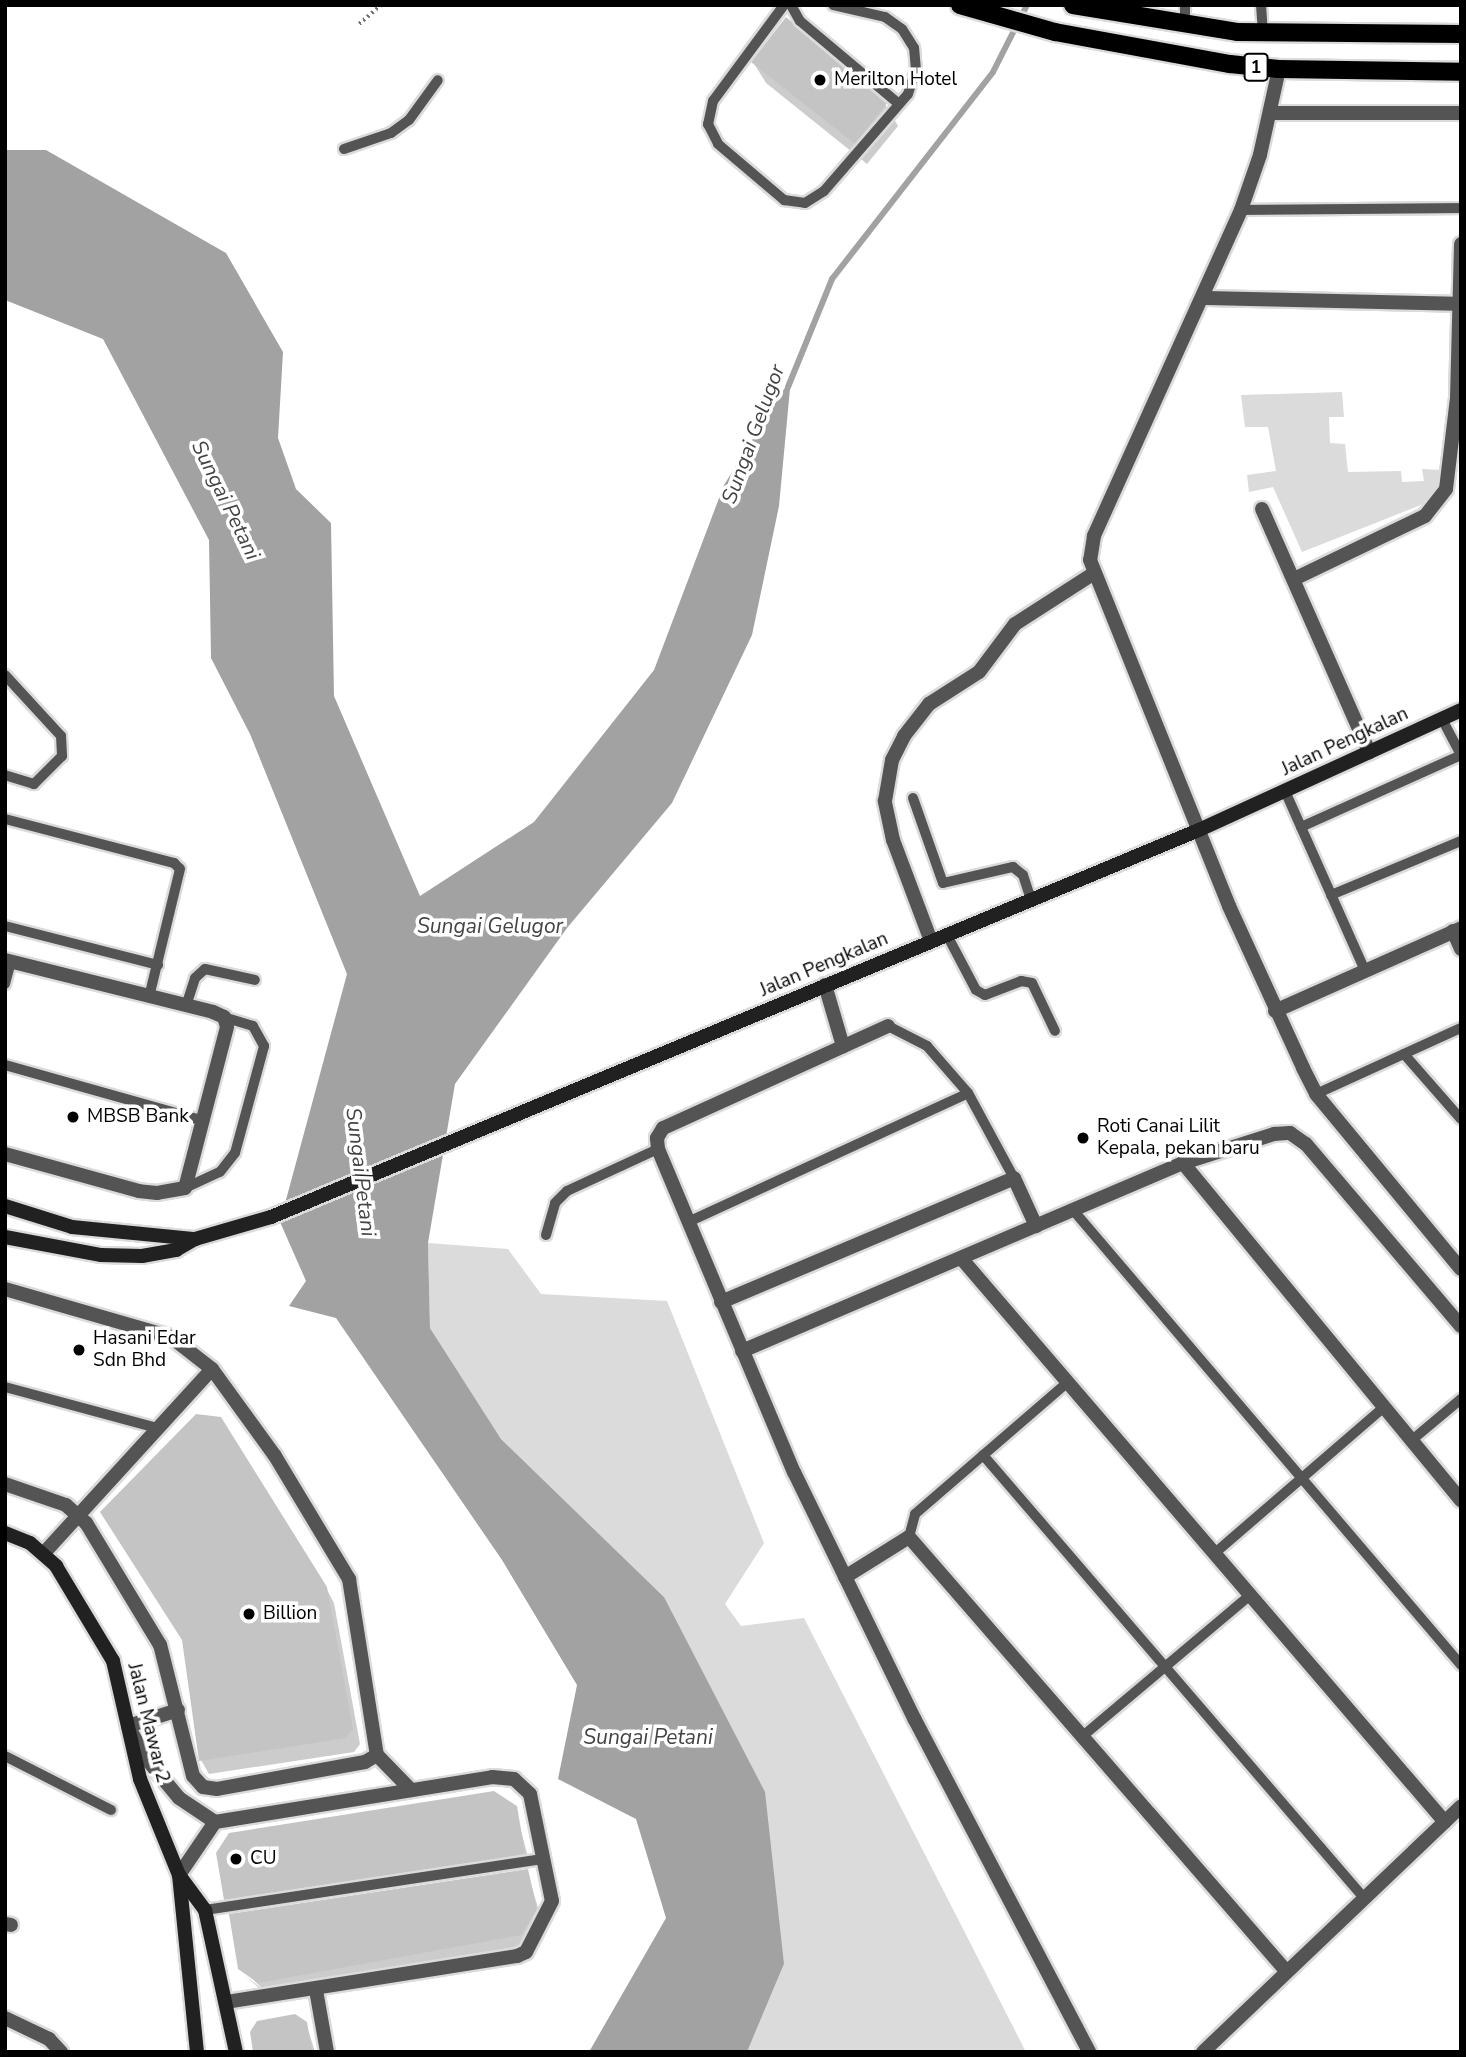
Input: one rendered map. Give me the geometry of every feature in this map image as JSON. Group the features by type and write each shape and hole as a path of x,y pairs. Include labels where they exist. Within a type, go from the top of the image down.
{"main road":[{"name":"1","path":"960,5 1055,32 1164,55 1279,69 1461,72"},
{"name":"1","path":"1073,5 1185,26 1263,34 1461,34"},
{"name":"Jalan Pengkalan","path":"5,1237 102,1255 142,1256 176,1250 195,1239 271,1217 1199,830 1461,710"},
{"name":"Jalan Pengkalan","path":"5,1206 72,1227 195,1239"},
{"name":"Jalan Mawar 2","path":"5,1533 44,1553 108,1651 140,1779 178,1875 197,2052"},
{"name":"Jalan Mawar 2","path":"178,1875 205,1910 228,2002 236,2052"}],"street":[{"path":"1279,69 1271,113 1241,210 1094,536 1090,547 1093,574 1275,1010 1316,1094 1461,1269"},
{"path":"1271,113 1461,113"},
{"path":"1294,579 1424,516 1438,505 1451,468 1461,244"},
{"path":"1203,298 1460,304"},
{"path":"1262,509 1370,752"},
{"path":"931,941 893,840 885,801 892,760 904,736 929,705 979,672 1015,624 1093,574"},
{"path":"1275,1010 1457,930 1461,949"},
{"path":"5,1154 139,1191 157,1193 185,1188 227,1027 224,1017 8,961"},
{"path":"825,985 844,1046"},
{"path":"888,1026 663,1128 657,1138 658,1149 742,1351 845,1577 1089,2052"},
{"path":"742,1351 1183,1163 1274,1134 1290,1133 1306,1144 1461,1326"},
{"path":"1183,1163 1461,1500"},
{"path":"721,1302 1014,1178 1036,1226"},
{"path":"961,1258 1444,1822"},
{"path":"5,1289 171,1337 212,1369 275,1456 349,1579 377,1755 411,1790"},
{"path":"44,1553 212,1369"},
{"path":"5,1484 42,1494 79,1514 152,1628 178,1710 193,1776 207,1789 365,1762 377,1755"},
{"path":"845,1577 909,1537 1084,1735 1287,1972"},
{"path":"178,1710 128,1726 145,1756 179,1798 215,1822 492,1777 514,1779 530,1794 544,1859 551,1909 526,1952 316,1990 228,2002"},
{"path":"1203,2052 1461,1806"},
{"path":"178,1875 215,1822"},
{"path":"316,1990 327,2052"},
{"path":"5,2018 49,2039 61,2052"}],"lane":[{"path":"784,5 713,101 708,124 718,144 784,200 805,203 824,191 900,104 916,70 914,48 902,29 885,16 833,5"},
{"path":"791,5 800,21 900,104"},
{"path":"1185,5 1185,26"},
{"path":"1261,5 1263,34"},
{"path":"344,149 400,127 438,80"},
{"path":"1241,210 1461,208"},
{"path":"5,675 61,736 62,756 34,784 5,775"},
{"path":"1301,827 1461,755 1442,719"},
{"path":"1285,791 1365,971"},
{"path":"913,797 943,883 1013,867 1023,875 1031,900"},
{"path":"5,819 174,863 181,878 149,997"},
{"path":"1331,895 1461,841"},
{"path":"5,926 158,965"},
{"path":"947,935 976,990 985,995 1021,981 1032,983 1055,1031"},
{"path":"5,984 8,961"},
{"path":"186,1006 195,978 205,969 255,980"},
{"path":"185,1188 220,1172 235,1153 264,1046 253,1026 224,1017"},
{"path":"888,1026 927,1046 968,1093 1014,1178"},
{"path":"1316,1094 1461,1028"},
{"path":"1404,1054 1461,1119"},
{"path":"5,1065 204,1121"},
{"path":"688,1222 968,1093"},
{"path":"546,1235 555,1203 567,1191 658,1149"},
{"path":"1073,1210 1300,1480 1461,1665"},
{"path":"909,1537 915,1514 1068,1382"},
{"path":"5,1387 158,1428"},
{"path":"1412,1440 1461,1399"},
{"path":"1215,1553 1384,1407"},
{"path":"983,1455 1364,1898"},
{"path":"1084,1735 1251,1595"},
{"path":"5,1756 111,1810"},
{"path":"205,1910 544,1859"}],"path":[{"path":"359,24 381,5"}],"shaded area":[{"path":"1342,392 1344,417 1329,417 1330,443 1345,444 1348,472 1401,471 1402,482 1424,481 1422,469 1443,470 1442,486 1426,503 1302,552 1273,487 1249,492 1247,475 1276,471 1268,427 1245,427 1241,395"},
{"path":"428,1243 508,1249 541,1294 667,1301 764,1543 725,1604 741,1626 804,1618 1026,2052 747,2052 784,1964 664,1597 501,1439 430,1328"}],"water":[{"name":"Sungai Petani","path":"5,150 46,150 226,253 283,352 278,438 296,489 331,523 334,696 420,896 534,822 654,670 724,485 791,378 779,506 752,635 672,803 567,928 455,1084 428,1243 430,1328 501,1439 664,1597 765,1792 784,1964 747,2052 589,2052 666,1918 636,1819 558,1779 577,1685 502,1560 336,1318 289,1306 306,1281 280,1222 347,974 250,734 211,658 209,540 103,339 5,300"}],"building":[{"name":"Merilton Hotel","path":"786,17 887,103 855,144 751,62"},
{"name":"Billion","path":"196,1414 221,1417 327,1587 353,1729 346,1738 199,1761 182,1640 100,1512"},
{"path":"494,1791 517,1806 525,1854 224,1900 216,1853 229,1833"},
{"path":"528,1869 537,1909 521,1935 258,1983 238,1969 229,1914"},
{"path":"295,2014 307,2022 312,2052 253,2052 250,2032 257,2021"}],"waterway":[{"name":"Sungai Gelugor","path":"788,387 832,279 993,72 1027,5"}],"place":[{"name":"Merilton Hotel","path":"820,80"},
{"name":"MBSB Bank","path":"73,1117"},
{"name":"Roti Canai Lilit Kepala, pekan baru","path":"1083,1138"},
{"name":"Hasani Edar Sdn Bhd","path":"79,1350"},
{"name":"Billion","path":"249,1614"},
{"name":"CU","path":"236,1859"}]}
